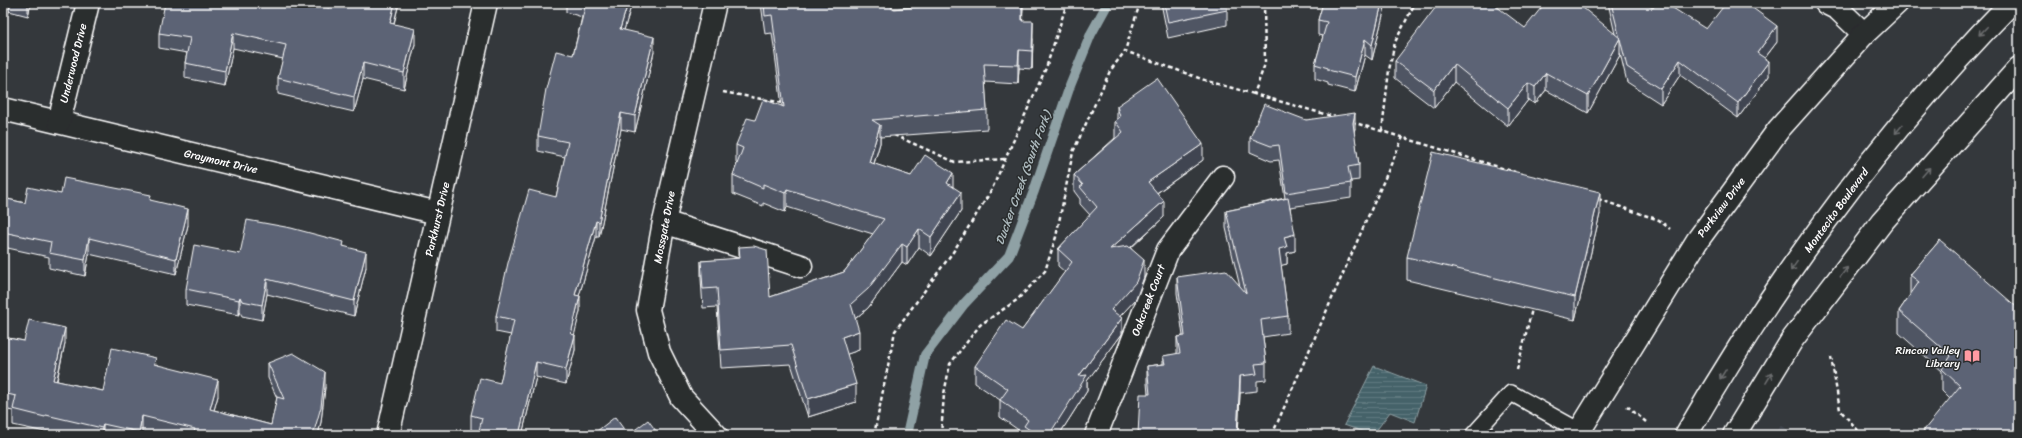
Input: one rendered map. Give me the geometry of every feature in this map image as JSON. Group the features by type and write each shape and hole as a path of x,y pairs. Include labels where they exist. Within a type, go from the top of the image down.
{"street":[{"name":"Underwood Drive","path":"58,122 88,3"},
{"name":"Parkhurst Drive","path":"388,435 486,3"},
{"name":"Mossgate Drive","path":"715,3 664,222 648,310 659,352 680,397 716,435"},
{"path":"1826,3 1838,9 1864,34"},
{"name":"Parkview Drive","path":"1581,434 1693,247 1779,129 1864,34 1897,3"},
{"name":"Montecito Boulevard","path":"1686,435 1755,323 1848,190 1966,48 2011,3"},
{"path":"1734,435 1792,340 1882,222 2019,68"},
{"name":"Graymont Drive","path":"3,109 438,212"},
{"name":"Oakcreek Court","path":"1096,435 1168,250 1223,176"},
{"path":"664,222 801,266"}],"lane":[{"path":"1473,435 1511,393 1581,434"}],"path":[{"path":"874,435 895,331 957,245 991,191 1046,68 1067,3"},
{"path":"941,435 944,394 950,364 980,325 1017,300 1045,271 1056,237 1073,152 1110,71 1125,51 1140,3"},
{"path":"1254,94 1265,64 1264,3"},
{"path":"1382,131 1389,70 1396,42 1415,3"},
{"path":"1125,51 1207,81 1337,118"},
{"path":"696,86 790,105"},
{"path":"1344,120 1516,172"},
{"path":"889,133 955,162 1005,159"},
{"path":"1272,435 1403,137"},
{"path":"1592,197 1659,220 1693,247"},
{"path":"1511,393 1532,309"},
{"path":"1831,357 1840,410 1862,435"}],"shaded area":[{"path":"1781,425 1795,435 1776,435"}],"water":[{"path":"1374,366 1426,386 1415,422 1390,412 1373,435 1344,425"}],"building":[{"path":"165,3 309,3 329,8 330,3 395,3 390,23 415,29 404,73 363,63 354,97 278,78 286,45 233,33 225,71 185,63 190,38 159,33"},
{"path":"586,3 628,3 620,29 654,37 635,116 621,113 599,222 596,221 575,295 580,296 571,334 575,335 566,369 536,362 519,435 478,435 482,418 471,415 480,378 500,383 514,320 496,316 508,263 529,190 556,197 568,142 538,136 546,89 556,51 573,55"},
{"path":"764,3 891,3 892,9 959,3 1022,3 1022,21 1033,21 1032,51 1019,50 1018,65 984,64 987,110 872,120 880,125 869,162 911,176 925,155 953,173 947,183 961,192 931,237 919,229 907,247 902,244 868,289 851,304 859,331 842,337 856,384 808,399 791,345 721,350 717,288 703,289 701,261 740,258 739,247 754,246 767,250 770,297 844,272 884,219 787,189 785,193 763,184 763,188 733,175 743,148 736,145 747,118 755,120 763,99 784,107 772,15 765,16"},
{"path":"1164,3 1226,3 1227,10 1168,22"},
{"path":"1323,3 1382,3 1372,45 1365,39 1355,77 1328,70 1328,68 1315,64 1327,22 1318,20"},
{"path":"1439,3 1473,3 1475,5 1476,3 1492,3 1525,28 1545,3 1577,3 1620,38 1588,96 1546,73 1535,87 1528,83 1508,108 1454,64 1434,90 1395,61"},
{"path":"1611,3 1644,3 1653,8 1657,3 1665,3 1706,29 1726,3 1746,3 1777,26 1757,53 1769,61 1738,103 1680,60 1661,89 1627,67"},
{"path":"1157,78 1203,144 1148,182 1164,201 1110,249 1128,246 1144,260 1136,282 1111,310 1122,318 1079,376 1087,375 1049,435 1037,435 1024,426 1028,420 1000,400 1008,389 975,366 1006,320 1022,330 1072,262 1058,249 1097,207 1080,187 1083,185 1074,175 1123,132 1115,121 1120,117 1117,106"},
{"path":"1264,104 1306,120 1355,113 1353,123 1359,165 1348,167 1351,183 1286,193 1279,145 1271,146 1250,138"},
{"path":"1433,152 1600,192 1575,297 1407,257"},
{"path":"64,178 151,195 150,200 188,209 176,259 89,238 85,260 49,253 51,242 3,232 3,198 25,203 28,187 61,194"},
{"path":"1288,198 1295,234 1284,237 1287,247 1279,249 1288,316 1261,320 1266,363 1255,364 1257,374 1240,376 1237,435 1138,435 1140,394 1150,394 1147,366 1165,364 1163,356 1180,353 1177,337 1185,336 1177,277 1226,270 1246,293 1226,211"},
{"path":"247,220 291,228 344,242 343,246 366,252 354,301 267,279 262,305 242,301 240,297 239,300 186,289 194,245 240,254"},
{"name":"Rincon Valley Library","path":"1940,240 2019,309 2019,435 1920,435 1960,386 1942,369 1951,356 1899,311 1919,282 1910,275"},
{"path":"29,320 65,328 53,380 103,391 112,348 156,358 154,364 218,380 210,409 271,425 277,397 284,399 268,363 293,353 325,372 321,407 313,435 193,435 195,429 142,416 139,432 103,424 102,428 13,409 16,396 3,393 3,337 24,341"},
{"path":"615,417 628,435 592,435"},
{"path":"648,420 659,435 628,435"}],"waterway":[{"name":"Ducker Creek (South Fork)","path":"907,435 925,355 964,304 1009,256 1034,191 1070,86 1091,34 1108,3"}],"place":[{"name":"Rincon Valley Library","path":"1972,356"}]}
